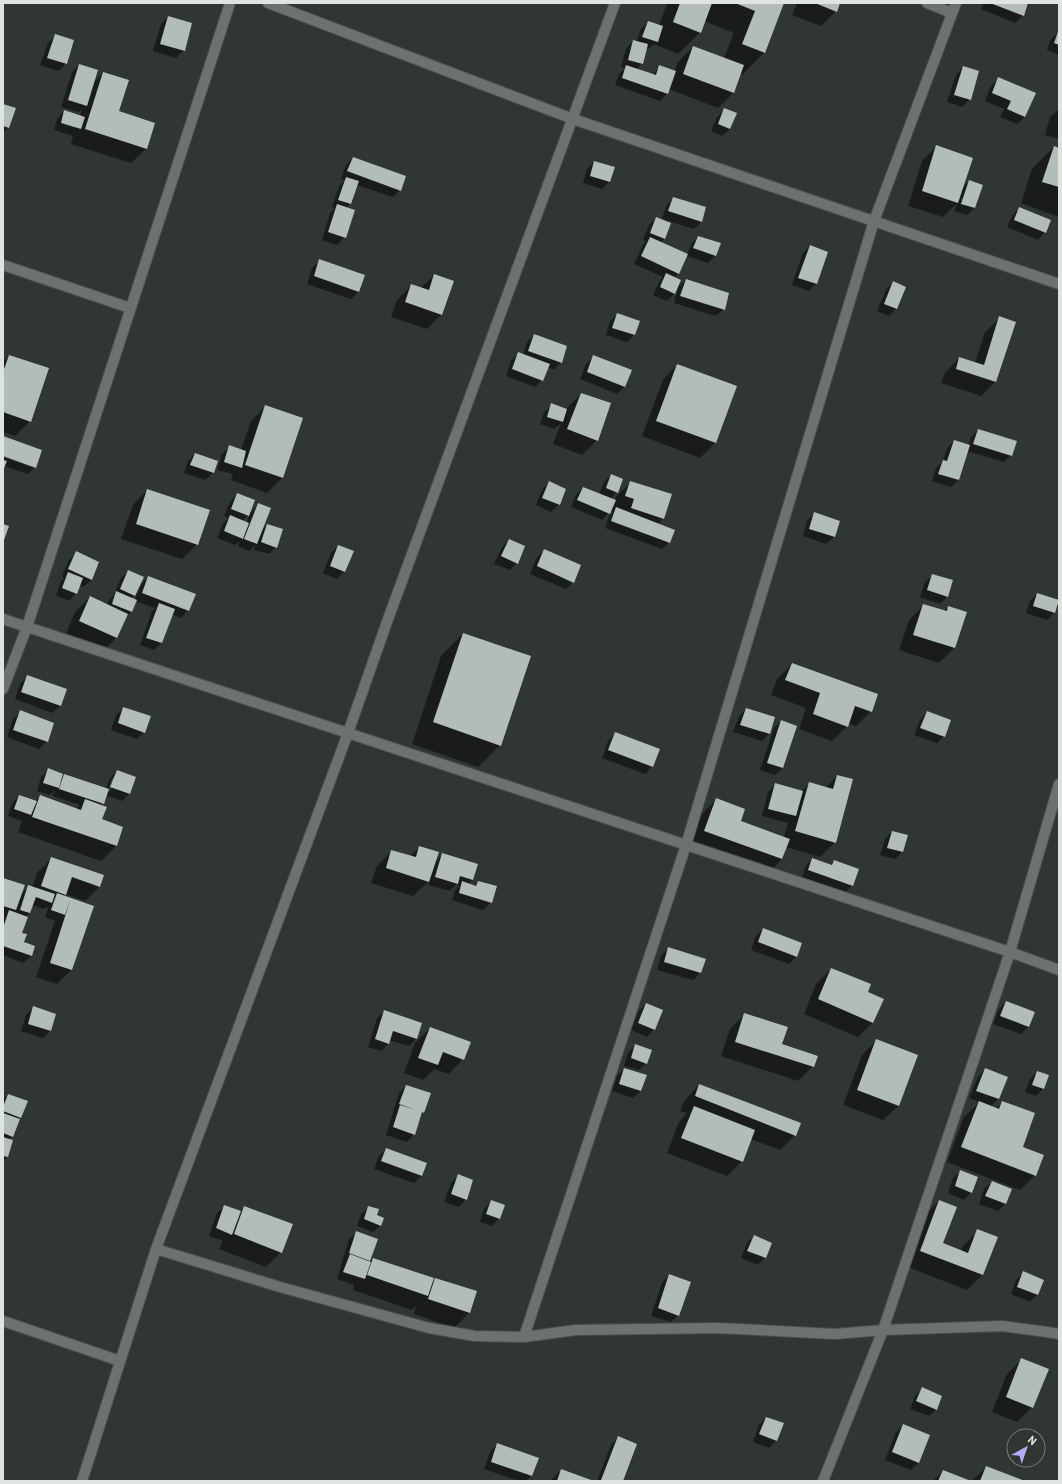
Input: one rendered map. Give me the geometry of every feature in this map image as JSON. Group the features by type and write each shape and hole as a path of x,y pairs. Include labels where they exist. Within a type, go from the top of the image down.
{"street":[{"path":"3,689 27,627 230,3"},
{"path":"268,3 573,119 1059,284"},
{"path":"82,1481 156,1249 348,733 615,3"},
{"path":"927,3 952,13"},
{"path":"524,1337 686,845 874,221 956,3"},
{"path":"3,265 130,308"},
{"path":"3,619 1010,952 1059,970"},
{"path":"823,1481 883,1330 1010,952 1059,784"},
{"path":"156,1249 280,1287 429,1328 475,1336 524,1337 584,1330 718,1328 835,1334 883,1330 1002,1326 1059,1334"},
{"path":"3,1321 120,1361"}],"building":[{"path":"680,3 712,3 701,33 673,22"},
{"path":"735,3 784,3 765,53 742,44 755,11"},
{"path":"815,3 840,3 837,12"},
{"path":"990,3 1028,3 1024,16"},
{"path":"168,16 192,23 185,51 160,44"},
{"path":"648,21 663,26 658,42 642,37"},
{"path":"1059,29 1059,45 1054,43"},
{"path":"55,34 74,40 67,64 47,58"},
{"path":"633,40 648,44 643,64 628,60"},
{"path":"693,46 744,65 734,93 683,74"},
{"path":"79,64 98,70 87,106 68,100"},
{"path":"626,65 656,75 659,65 676,71 668,94 622,78"},
{"path":"963,66 979,71 971,100 954,95"},
{"path":"103,72 129,80 119,111 155,123 147,149 85,129"},
{"path":"998,77 1036,93 1025,117 1007,109 1011,101 992,93"},
{"path":"3,104 16,108 9,128 3,126"},
{"path":"724,108 737,113 730,129 718,124"},
{"path":"64,110 85,117 81,129 61,123"},
{"path":"936,145 973,158 958,203 922,191"},
{"path":"1054,146 1059,148 1059,187 1042,182"},
{"path":"353,157 406,176 401,191 347,171"},
{"path":"594,161 615,167 610,182 590,176"},
{"path":"346,177 359,181 351,204 338,200"},
{"path":"969,180 983,185 975,208 961,204"},
{"path":"673,197 706,207 702,222 668,211"},
{"path":"337,204 355,210 346,238 328,232"},
{"path":"1019,207 1051,220 1046,233 1014,220"},
{"path":"656,217 671,223 665,239 650,233"},
{"path":"698,236 721,243 716,256 693,248"},
{"path":"650,237 688,254 679,274 641,256"},
{"path":"810,245 828,252 817,284 798,278"},
{"path":"319,259 365,275 359,292 314,276"},
{"path":"666,273 681,280 675,294 660,287"},
{"path":"434,274 454,281 442,315 405,302 411,284 429,290"},
{"path":"686,279 729,293 725,310 680,296"},
{"path":"893,281 906,287 897,309 884,304"},
{"path":"617,313 640,321 635,335 612,328"},
{"path":"999,316 1016,322 996,382 956,369 959,357 984,365"},
{"path":"534,334 567,346 562,363 528,351"},
{"path":"518,352 550,364 543,381 512,369"},
{"path":"9,355 49,368 31,422 3,412 3,372"},
{"path":"593,355 632,370 625,387 587,372"},
{"path":"677,364 737,386 716,443 656,421"},
{"path":"581,393 611,403 598,441 567,429"},
{"path":"551,403 567,409 563,422 547,417"},
{"path":"265,405 303,418 283,478 245,465"},
{"path":"978,429 1017,441 1012,456 973,444"},
{"path":"3,436 42,450 36,468 3,456"},
{"path":"954,440 970,445 959,480 938,474 943,460 947,461"},
{"path":"229,445 246,451 242,468 224,462"},
{"path":"195,453 218,461 214,473 190,465"},
{"path":"3,460 7,461 3,471"},
{"path":"611,474 623,479 618,493 606,488"},
{"path":"549,481 566,489 560,505 542,498"},
{"path":"630,481 672,494 664,519 631,508 634,499 625,496"},
{"path":"583,487 616,500 610,514 577,500"},
{"path":"147,489 210,510 198,545 136,524"},
{"path":"237,493 255,500 249,516 231,509"},
{"path":"258,503 271,508 257,544 244,539"},
{"path":"616,507 675,530 670,543 611,521"},
{"path":"814,512 840,521 835,537 809,529"},
{"path":"230,515 249,523 243,539 224,531"},
{"path":"3,524 9,526 3,543"},
{"path":"267,524 283,529 277,548 261,542"},
{"path":"509,539 525,546 518,564 501,556"},
{"path":"338,545 354,551 345,572 330,566"},
{"path":"544,549 581,565 574,583 537,566"},
{"path":"76,551 99,562 92,580 68,569"},
{"path":"128,570 144,577 135,596 120,589"},
{"path":"68,572 83,578 77,594 62,588"},
{"path":"932,574 953,580 948,597 927,590"},
{"path":"148,576 196,594 189,611 142,593"},
{"path":"116,591 137,600 132,612 112,604"},
{"path":"1037,593 1059,600 1055,613 1033,606"},
{"path":"90,596 128,614 117,638 79,621"},
{"path":"159,603 175,609 162,643 146,638"},
{"path":"923,604 947,611 948,606 967,612 955,648 913,635"},
{"path":"463,633 531,656 501,746 433,722"},
{"path":"792,663 878,694 872,712 855,706 848,727 813,714 820,693 785,680"},
{"path":"27,675 67,689 61,706 21,692"},
{"path":"123,707 151,716 145,733 118,723"},
{"path":"746,708 775,717 770,734 740,725"},
{"path":"20,710 54,723 48,742 13,730"},
{"path":"927,711 951,720 945,737 920,728"},
{"path":"781,720 797,726 783,768 767,763"},
{"path":"615,732 660,749 653,767 608,750"},
{"path":"48,768 63,774 59,788 43,783"},
{"path":"117,770 136,777 130,794 110,787"},
{"path":"64,774 109,789 104,804 59,789"},
{"path":"837,775 853,779 836,843 795,831 809,782 833,789"},
{"path":"775,783 803,791 796,816 768,809"},
{"path":"19,795 37,801 31,815 14,809"},
{"path":"40,795 81,810 85,799 107,807 102,819 123,827 117,846 32,817"},
{"path":"716,798 745,809 741,821 790,839 782,859 704,831"},
{"path":"892,831 908,835 903,852 887,848"},
{"path":"419,846 439,852 429,882 386,868 391,850 416,857"},
{"path":"442,853 478,864 473,880 460,876 458,884 435,877"},
{"path":"51,857 104,875 100,887 72,877 66,895 41,886"},
{"path":"812,858 832,865 834,860 859,869 853,886 808,870"},
{"path":"3,878 25,885 16,910 3,906"},
{"path":"462,881 476,886 478,881 497,886 492,903 459,893"},
{"path":"28,885 55,894 52,903 36,897 30,913 20,910"},
{"path":"57,893 71,898 65,915 51,910"},
{"path":"71,898 94,906 72,970 50,963"},
{"path":"9,910 28,917 22,933 27,934 24,942 35,946 32,956 3,946 3,928"},
{"path":"763,928 802,943 797,957 758,942"},
{"path":"668,947 706,959 701,973 664,962"},
{"path":"831,968 871,984 868,992 884,999 873,1023 818,999"},
{"path":"1006,1001 1035,1012 1029,1027 1000,1016"},
{"path":"646,1003 663,1010 655,1030 638,1023"},
{"path":"33,1006 56,1014 51,1031 28,1024"},
{"path":"384,1010 422,1023 417,1039 393,1031 389,1044 375,1039"},
{"path":"744,1013 788,1027 782,1044 818,1056 814,1067 735,1042"},
{"path":"430,1027 471,1042 464,1060 443,1052 438,1065 418,1058"},
{"path":"876,1039 918,1055 899,1106 857,1090"},
{"path":"635,1044 652,1050 647,1064 631,1058"},
{"path":"624,1068 647,1075 641,1091 619,1084"},
{"path":"985,1068 1008,1077 999,1099 976,1091"},
{"path":"1037,1071 1049,1075 1044,1089 1032,1085"},
{"path":"699,1084 801,1123 796,1136 695,1096"},
{"path":"406,1085 431,1093 424,1113 422,1112 415,1135 393,1127 400,1105 416,1110 399,1104"},
{"path":"8,1094 28,1101 21,1118 3,1111"},
{"path":"979,1101 999,1109 1002,1101 1035,1113 1023,1147 1044,1155 1036,1176 961,1147"},
{"path":"694,1106 755,1130 743,1162 681,1138"},
{"path":"3,1113 20,1119 13,1137 3,1133"},
{"path":"3,1137 13,1140 8,1157 3,1156"},
{"path":"386,1148 427,1163 422,1176 381,1161"},
{"path":"960,1170 978,1177 972,1193 955,1186"},
{"path":"458,1174 473,1180 467,1200 451,1194"},
{"path":"992,1181 1012,1189 1006,1204 985,1196"},
{"path":"491,1200 505,1205 500,1219 486,1214"},
{"path":"939,1200 957,1207 943,1243 968,1253 977,1229 998,1237 983,1275 920,1251"},
{"path":"224,1205 241,1211 232,1235 216,1228"},
{"path":"244,1206 293,1224 282,1253 234,1234"},
{"path":"368,1206 379,1209 377,1215 384,1218 381,1226 364,1219"},
{"path":"356,1231 378,1239 370,1261 349,1253"},
{"path":"754,1235 772,1243 766,1258 747,1251"},
{"path":"350,1254 371,1262 365,1279 343,1272"},
{"path":"373,1258 434,1278 428,1296 367,1275"},
{"path":"1023,1271 1044,1280 1038,1295 1017,1287"},
{"path":"669,1274 691,1282 679,1316 658,1308"},
{"path":"435,1278 477,1291 470,1313 428,1299"},
{"path":"1021,1358 1049,1369 1033,1408 1006,1397"},
{"path":"922,1387 942,1396 937,1410 916,1401"},
{"path":"766,1417 784,1423 777,1441 759,1434"},
{"path":"903,1424 930,1435 919,1463 892,1452"},
{"path":"618,1436 637,1444 623,1481 603,1481 601,1480"},
{"path":"497,1443 539,1458 532,1476 491,1462"},
{"path":"986,1466 1025,1481 980,1481"},
{"path":"561,1469 594,1481 557,1481"},
{"path":"943,1470 971,1481 938,1481"}]}
